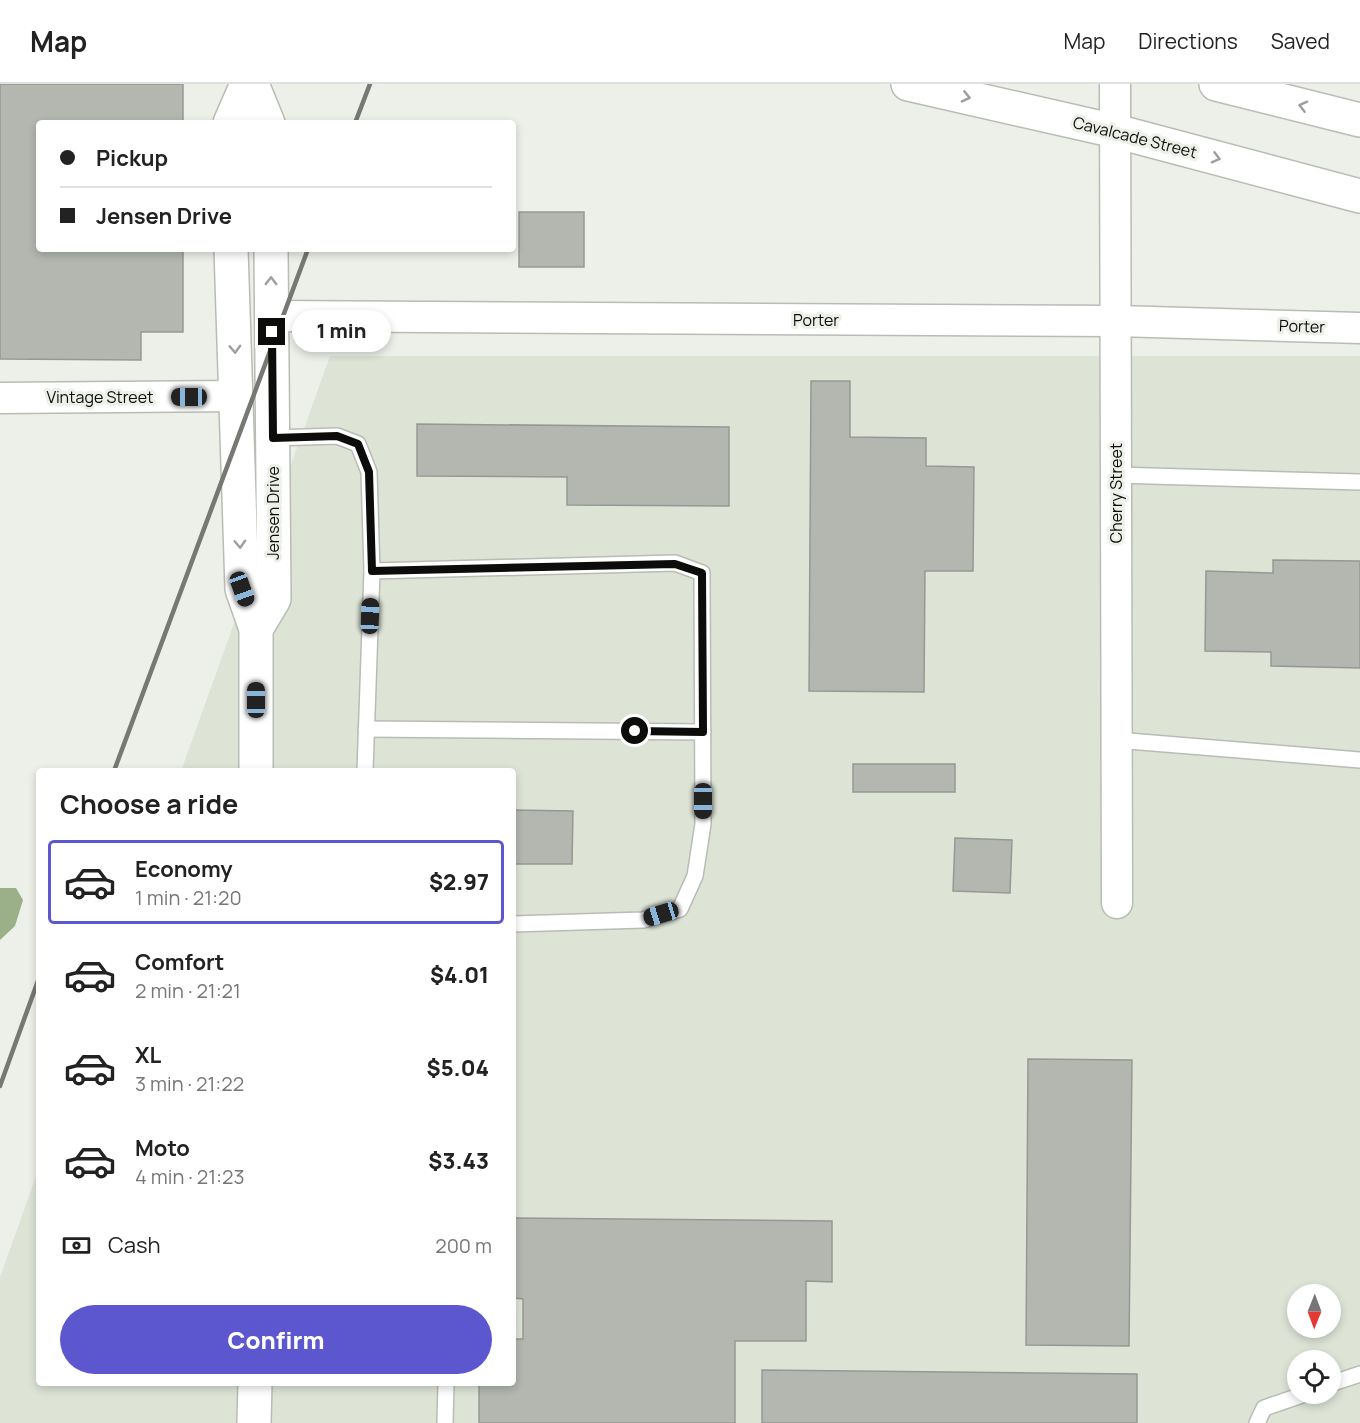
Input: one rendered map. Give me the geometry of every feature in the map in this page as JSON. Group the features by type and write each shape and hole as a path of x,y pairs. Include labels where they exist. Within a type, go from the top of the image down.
{"main road":[{"path":"231,120 247,84"},
{"path":"252,84 266,120"},
{"name":"Cavalcade Street","path":"909,84 1115,131 1360,196"},
{"path":"1216,84 1360,120"},
{"name":"Jensen Drive","path":"231,252 242,589 256,628 256,768"},
{"name":"Jensen Drive","path":"256,628 274,599 271,252"},
{"path":"254,1423 255,1386"}],"street":[{"name":"Cherry Street","path":"1115,84 1116,903"},
{"name":"Porter","path":"271,316 1116,321 1360,328"},
{"name":"Vintage Street","path":"0,398 236,396"}],"lane":[{"path":"273,438 337,436 358,444 369,472 372,571 365,768"},
{"path":"1116,475 1360,482"},
{"path":"372,571 675,564 702,573 703,824 695,876 680,909 643,920 516,924"},
{"path":"366,729 703,732"},
{"path":"1116,740 1360,760"},
{"path":"1341,1380 1360,1374"},
{"path":"445,1423 446,1386"},
{"path":"1257,1423 1263,1408 1287,1400"}],"shaded area":[{"path":"330,356 1360,356 1360,1423 0,1423 0,1277 36,1176 36,1386 516,1386 516,768 182,768"}],"green space":[{"path":"0,888 16,888 23,900 15,926 0,940"}],"building":[{"path":"0,84 183,84 183,120 36,120 36,252 183,252 183,332 141,332 141,360 0,359"},
{"path":"519,212 584,212 584,267 519,267"},
{"path":"811,381 850,381 850,437 926,438 926,466 974,467 973,571 925,571 924,692 809,691"},
{"path":"417,424 729,427 729,506 567,505 567,477 417,476"},
{"path":"1273,560 1360,561 1360,668 1271,666 1271,652 1205,651 1206,571 1273,573"},
{"path":"853,764 955,764 955,792 853,792"},
{"path":"516,810 573,811 572,864 516,864"},
{"path":"955,838 1012,840 1010,893 953,891"},
{"path":"1028,1059 1132,1060 1129,1346 1026,1345"},
{"path":"516,1218 832,1221 832,1282 806,1281 806,1341 735,1341 735,1423 479,1423 479,1386 516,1386 516,1339 523,1339 523,1299 516,1298"},
{"path":"762,1370 1137,1374 1137,1423 762,1423"}],"railway":[{"path":"356,120 370,84"},
{"path":"115,768 307,252"},
{"path":"0,1086 36,986"}],"route":[{"path":"272,332 273,438 337,436 358,444 369,472 372,571 675,564 702,573 703,732 635,731"}]}
